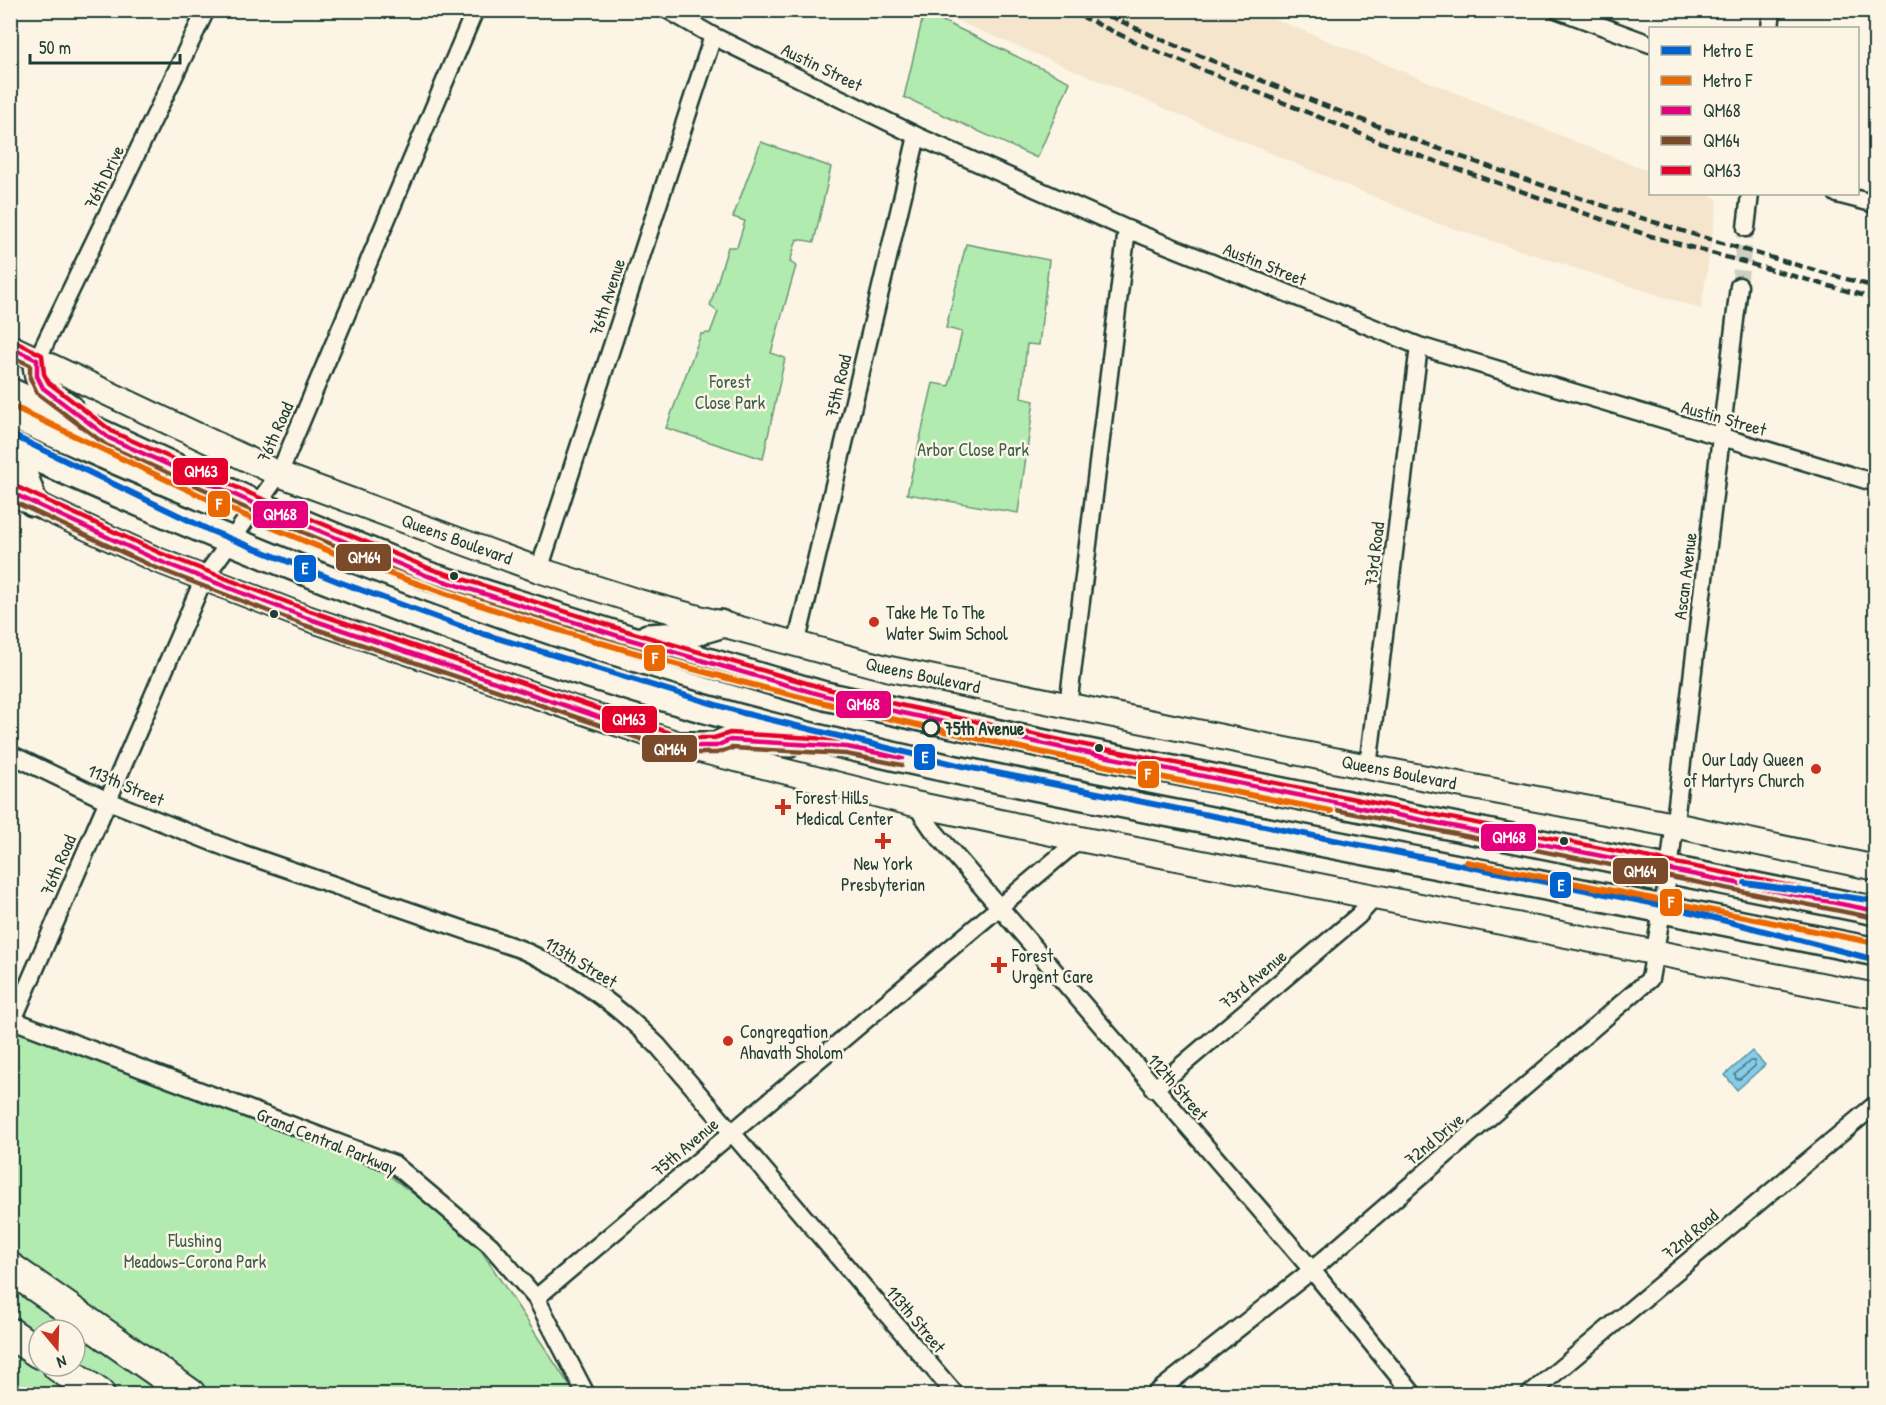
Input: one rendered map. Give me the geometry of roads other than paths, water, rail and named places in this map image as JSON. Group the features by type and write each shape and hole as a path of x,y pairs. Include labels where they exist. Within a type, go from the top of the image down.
{"highway":[{"path":"10,1268 190,1395"},
{"path":"10,1333 27,1345"},
{"path":"75,1378 99,1395"}],"main road":[{"path":"37,360 37,376 43,388 109,438"},
{"path":"10,392 255,504 428,576 628,639 825,696 1063,748 1875,911"},
{"path":"10,446 229,542 423,617 521,652 700,708 847,747 1049,789 1664,908 1875,952"},
{"path":"10,464 26,481 22,497"},
{"path":"628,639 681,636 720,624"},
{"path":"684,746 716,746 730,740 847,747"}],"street":[{"name":"76th Drive","path":"37,360 206,10"},
{"name":"76th Road","path":"12,1020 204,578 255,504 279,474 475,10"},
{"name":"Austin Street","path":"668,10 712,36 917,136 1126,229 1419,346 1875,483"},
{"path":"1558,10 1649,44"},
{"path":"1770,27 1772,10"},
{"name":"76th Avenue","path":"539,570 712,36"},
{"name":"75th Road","path":"796,645 917,136"},
{"path":"1746,228 1750,195"},
{"path":"1841,195 1875,204"},
{"path":"1068,706 1126,229"},
{"name":"Ascan Avenue","path":"1669,871 1739,286"},
{"name":"73rd Road","path":"1368,766 1419,346"},
{"name":"Queens Boulevard","path":"10,347 279,474 539,570 720,624 890,669 1368,766 1674,825 1875,868"},
{"path":"22,497 157,560 204,578 421,659 684,746 915,804 1080,839 1875,996"},
{"name":"113th Street","path":"10,754 106,800 232,850 520,949 557,966 587,984 634,1022 732,1132 955,1395"},
{"name":"112th Street","path":"915,804 933,830 1000,905 1154,1089 1312,1270 1413,1395"},
{"name":"75th Avenue","path":"536,1298 1080,839"},
{"name":"72nd Drive","path":"1155,1395 1312,1270 1650,980 1669,871"},
{"name":"73rd Avenue","path":"1154,1089 1343,928 1376,896"},
{"name":"Grand Central Parkway","path":"12,1020 394,1164 490,1245 536,1298 586,1395"},
{"name":"72nd Road","path":"1530,1395 1875,1104"}],"water":[{"path":"1752,1051 1765,1065 1737,1090 1725,1075"}],"tunnel":[{"path":"1739,286 1746,228"}],"railway":[{"path":"1068,10 1146,47 1383,143 1647,235 1876,299"},
{"path":"1097,10 1172,44 1273,85 1512,175 1656,223 1876,287"}],"metro line":[{"name":"F","path":"10,405 186,489 321,548 484,606 603,644 843,708 1086,762 1331,811"},
{"name":"E","path":"10,434 211,531 342,583 474,631 743,713 962,766 1676,908 1876,960"},
{"name":"F","path":"1467,862 1875,943"},
{"name":"E","path":"1745,883 1876,901"}],"place":[{"name":"Take Me To The Water Swim School","path":"874,622"},
{"name":"75th Avenue","path":"931,728"},
{"name":"Our Lady Queen of Martyrs Church","path":"1816,769"},
{"name":"Forest Hills Medical Center","path":"783,807"},
{"name":"New York Presbyterian","path":"883,841"},
{"name":"Forest Urgent Care","path":"999,965"},
{"name":"Congregation Ahavath Sholom","path":"728,1041"}],"park label":[{"name":"Forest Close Park","path":"730,391"},
{"name":"Arbor Close Park","path":"973,449"},
{"name":"Flushing Meadows-Corona Park","path":"195,1250"}]}
